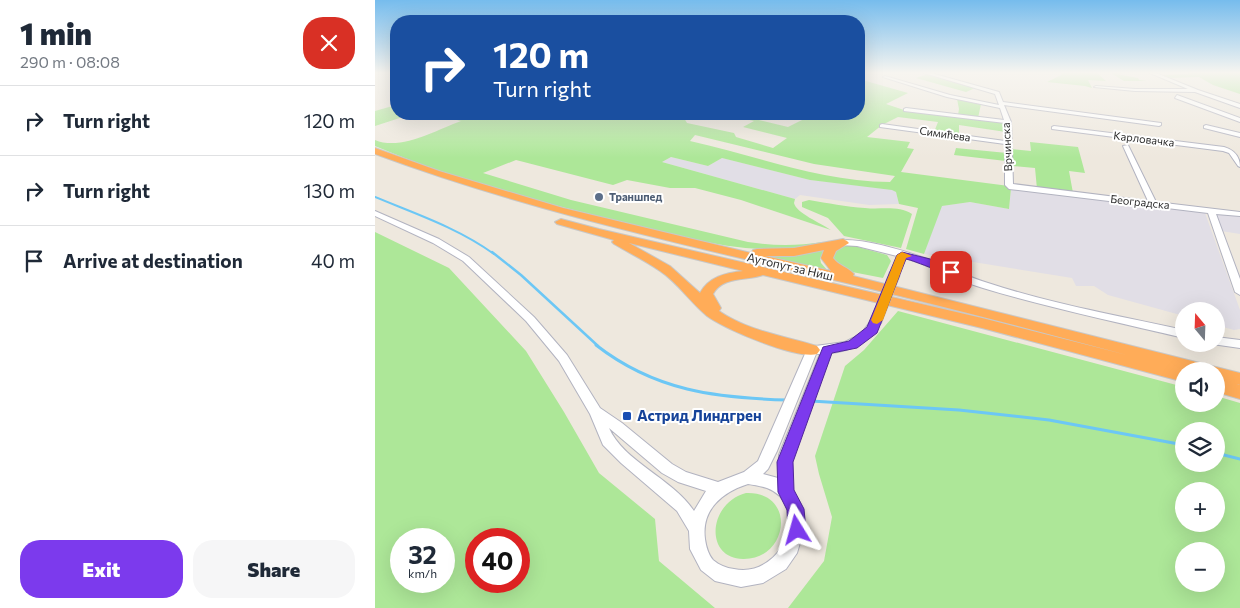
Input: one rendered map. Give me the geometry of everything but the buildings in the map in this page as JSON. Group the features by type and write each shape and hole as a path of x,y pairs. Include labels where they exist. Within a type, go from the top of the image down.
{"highway":[{"name":"Аутопут за Ниш","path":"375,151 454,181 537,206 624,229 873,285 1175,362"},
{"name":"Аутопут за Ниш","path":"375,160 463,192 597,232 982,323 1175,374"},
{"path":"597,232 646,256 666,269 683,283 711,312 725,322 780,343 815,349"},
{"path":"732,254 793,252 843,243"},
{"path":"843,243 834,246 826,256 829,264 837,270 924,294 964,308"},
{"path":"769,272 733,276 719,281 707,291 708,301 722,314 815,349"},
{"path":"1225,375 1240,379"},
{"path":"1225,388 1240,392"}],"street":[{"path":"981,101 1159,124"},
{"name":"Врчинска","path":"1000,101 1008,122 1009,185 1040,191"},
{"path":"1189,101 1240,120"},
{"path":"1226,101 1240,106"},
{"path":"906,110 1008,122"},
{"name":"Симићева","path":"882,126 1008,143"},
{"name":"Карловачка","path":"1054,128 1224,149 1232,153 1240,165"},
{"path":"1207,128 1240,135"},
{"path":"1125,146 1152,202"},
{"name":"Београдска","path":"1040,191 1152,202 1240,214"},
{"path":"1211,210 1240,292"},
{"path":"375,213 436,241 466,259 489,279 554,346 572,371 596,412 608,441 626,459 678,502 696,528"},
{"path":"843,243 865,244 926,261 960,277 993,288 1175,332"},
{"path":"815,349 841,348 861,340 873,330 902,255"},
{"path":"1225,342 1240,344"},
{"path":"748,477 763,465 815,349"},
{"path":"786,492 785,462 819,369 815,349"},
{"path":"596,412 616,424 661,464 678,475 719,489"},
{"path":"748,477 765,479 780,486 786,492 797,514 797,530 795,540 783,560 763,574 741,579 719,573 703,558 696,538 696,528 701,510 719,489 733,481 748,477"}],"shaded area":[{"path":"671,157 708,166 722,158 810,180 892,189 896,192 899,204 869,205 800,195 795,199 662,162"},
{"path":"1011,188 1205,213 1240,310 1240,329 1234,330 1225,328 1225,302 1175,302 1175,314 1108,295 1094,286 1076,286 1072,278 924,254 941,206 970,202 1009,209"},
{"path":"1215,213 1240,216 1240,234 1221,231"}],"green space":[{"path":"865,101 891,101 886,104 904,110 958,115 957,101 981,104 978,118 1006,123 1006,132 959,125 959,136 934,132 938,122 898,117 882,125 867,137 910,142 907,148 914,149 901,172 1009,186 1011,188 1009,209 970,202 942,206 924,254 906,249 918,208 899,204 896,192 892,190 810,180 722,158 708,166 671,157 662,162 795,199 794,203 799,210 831,230 741,200 695,188 670,188 627,180 613,185 516,160 483,173 571,200 748,242 776,245 823,242 824,244 798,248 746,248 694,240 526,197 434,169 375,146 375,140 385,143 407,141 461,121 457,120 685,120 687,123 734,133 736,137 773,148 787,138 743,127 754,121 749,120 759,120 788,127 802,120 865,120","holes":["695,135 814,164 895,176 890,182 864,181 813,173 690,141"]},
{"path":"390,107 390,120 394,120 375,126 375,111"},
{"path":"1030,142 1078,147 1085,173 1069,171 1073,193 1037,189 1035,168 1013,166 1011,149 1031,151"},
{"path":"956,148 1007,153 1006,161 954,155"},
{"path":"809,200 844,206 895,209 912,214 901,248 844,236 828,218 802,207 802,202"},
{"path":"375,232 449,268 526,351 599,473 655,519 659,561 715,608 375,608"},
{"path":"851,245 887,255 891,261 883,278 847,271 832,258 839,248"},
{"path":"829,247 820,258 821,263 828,271 769,258"},
{"path":"898,311 1175,385 1175,412 1225,412 1225,399 1240,403 1240,608 788,608 824,561 832,517 815,456 845,366 864,350"},
{"path":"746,493 762,495 774,503 780,513 781,526 778,538 770,549 758,556 743,559 730,556 722,550 717,540 716,529 718,518 724,507 733,499"}],"waterway":[{"path":"375,197 451,229 494,254"},
{"path":"492,252 521,275 598,346"},
{"path":"596,345 641,373 687,389 736,397 788,400"},
{"path":"811,401 959,410 1049,420 1175,443"},
{"path":"1225,455 1240,459"}],"slow traffic":[{"path":"877,320 902,255 907,256"}],"place":[{"name":"Траншпед","path":"599,197"},
{"name":"Астрид Линдгрен","path":"627,416"}],"route":[{"path":"797,530 795,509 786,492 785,462 827,350 853,344 873,330 902,255 926,261 951,272"}]}
